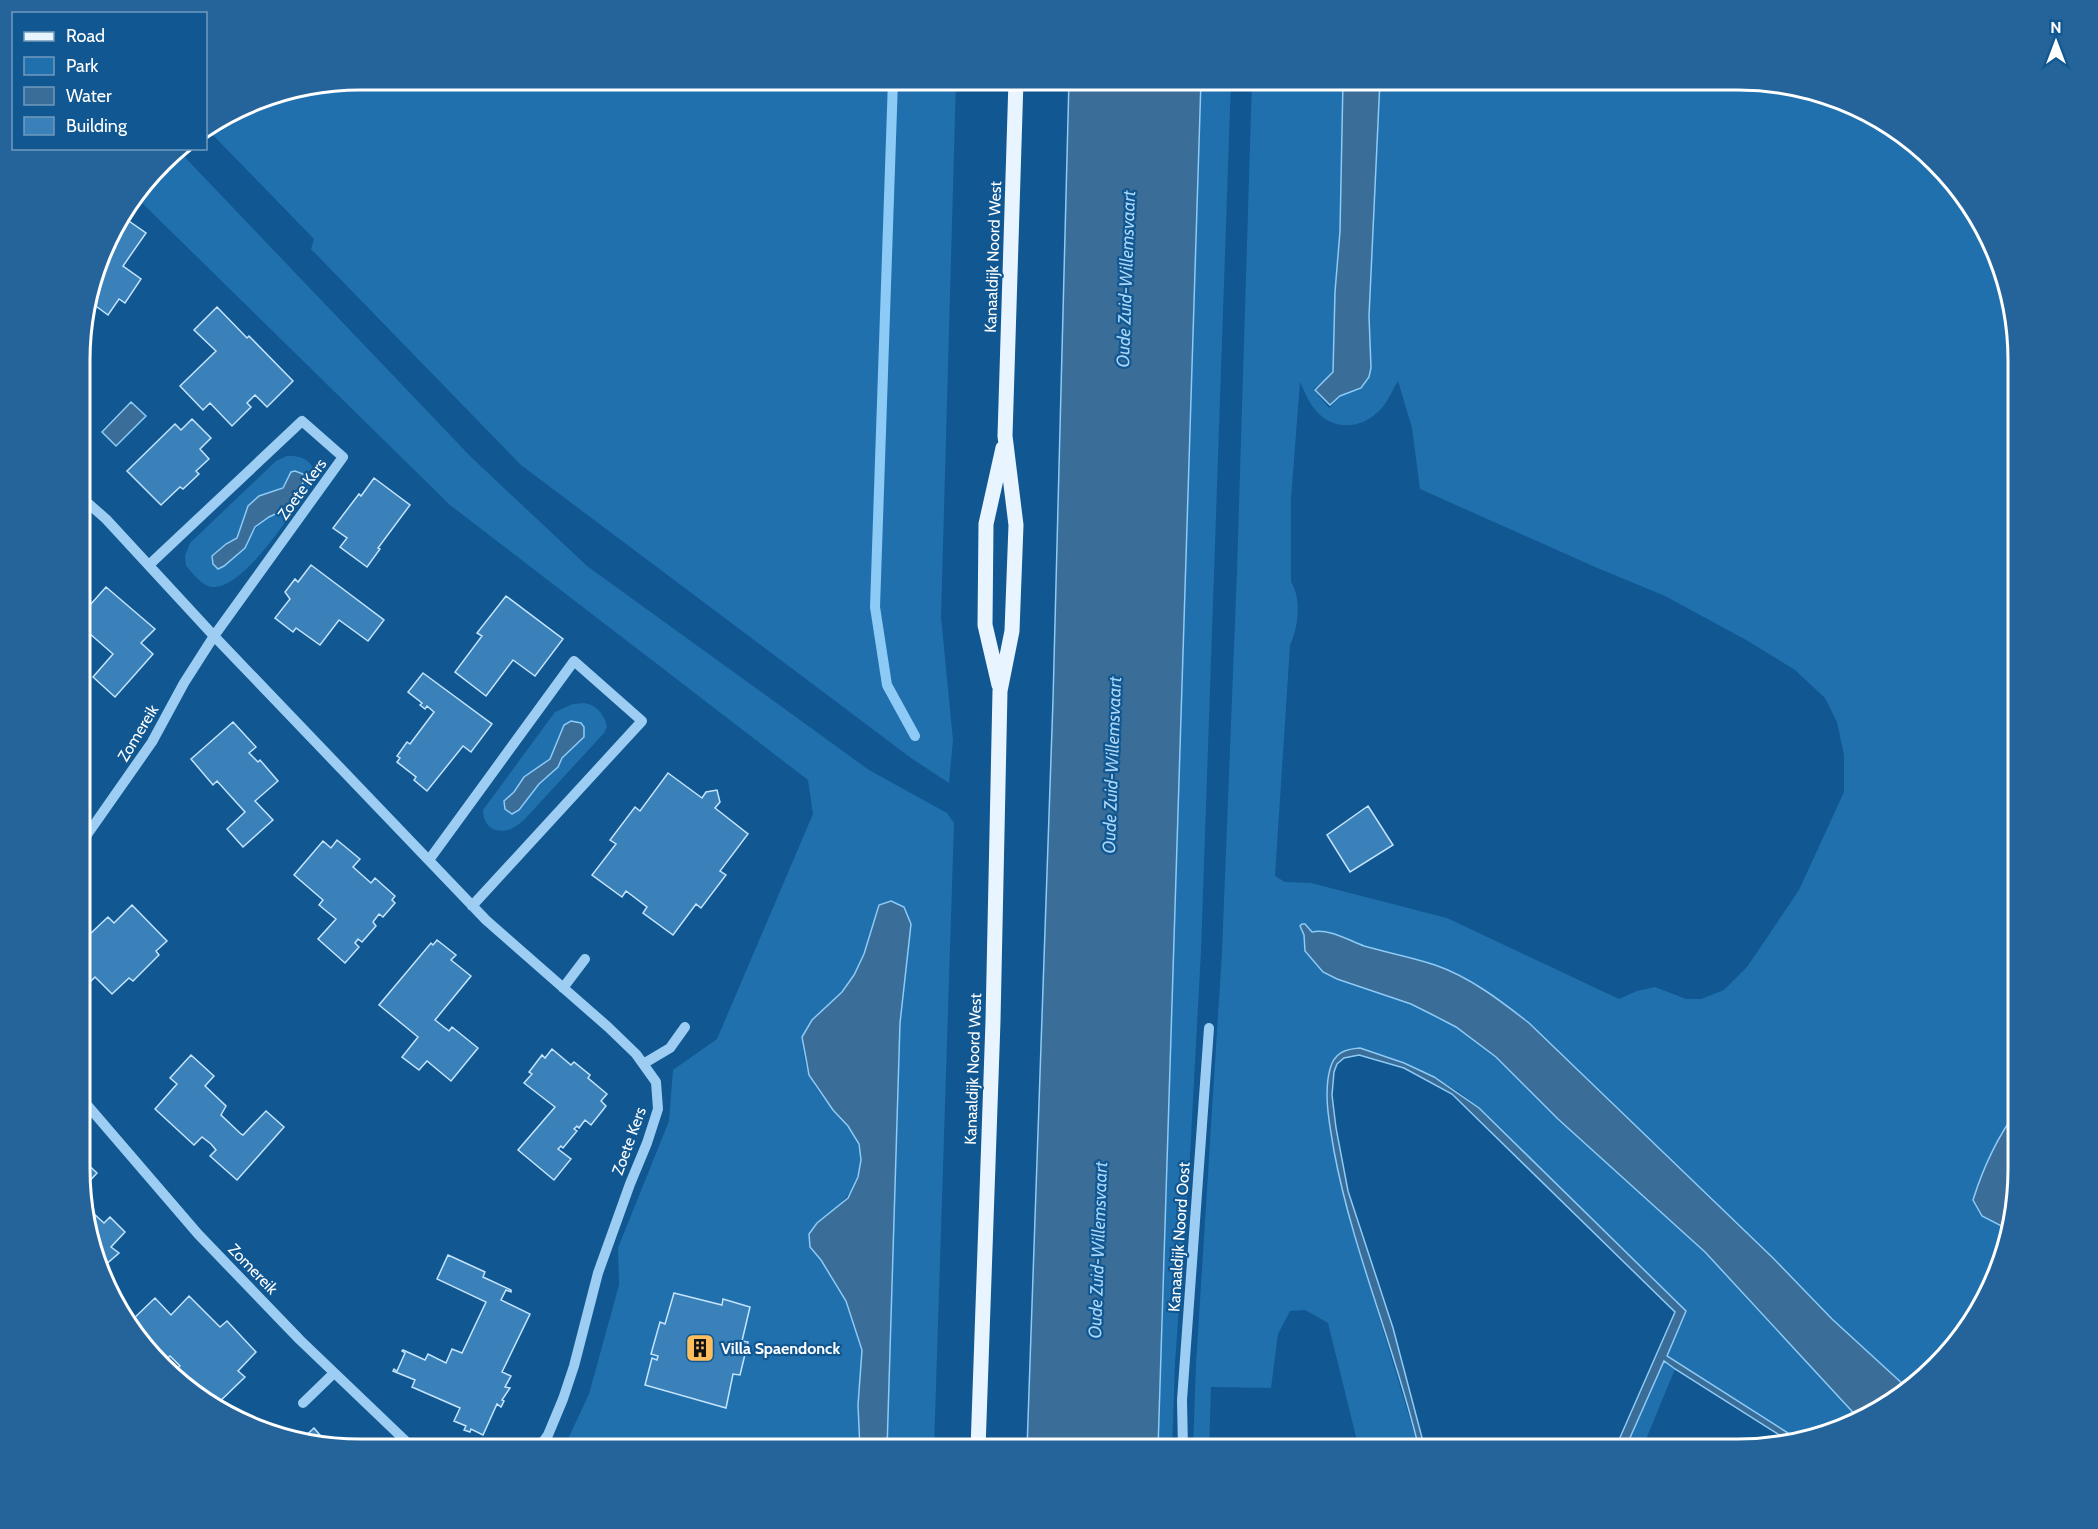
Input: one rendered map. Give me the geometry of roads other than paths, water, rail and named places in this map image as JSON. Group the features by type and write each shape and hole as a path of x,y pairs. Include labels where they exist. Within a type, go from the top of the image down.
{"main road":[{"name":"Kanaaldijk Noord West","path":"978,1439 993,1021 1000,691 1012,632 1016,525 1005,436 1016,90"},
{"name":"Kanaaldijk Noord West","path":"1000,691 985,625 986,524 1005,436"}],"street":[{"name":"Zoete Kers","path":"149,565 302,421 343,458 214,636"},
{"name":"Zoete Kers","path":"90,505 106,519 214,636 472,906 608,1027 636,1054 656,1082 658,1109 598,1273 563,1399 545,1439"},
{"name":"Zomereik","path":"90,830 152,741 184,683 214,636"},
{"path":"429,861 574,661 642,721 472,906"},
{"path":"563,988 585,959"},
{"path":"643,1064 670,1048 685,1027"},
{"name":"Kanaaldijk Noord Oost","path":"1183,1439 1182,1400 1209,1028"},
{"name":"Zomereik","path":"90,1108 198,1234 334,1373 403,1439"},
{"path":"303,1403 334,1373"}],"water":[{"name":"Oude Zuid-Willemsvaart","path":"1069,90 1201,90 1158,1439 1027,1439 1053,700"},
{"path":"1343,90 1380,90 1369,316 1371,368 1369,377 1361,388 1340,396 1330,405 1315,390 1333,372 1335,292 1340,231"},
{"path":"131,402 146,416 116,446 102,432"},
{"path":"291,472 303,474 303,483 288,508 255,527 245,548 218,569 213,564 212,556 237,538 248,506 259,496 283,488"},
{"path":"571,721 581,723 584,727 584,737 562,758 558,767 539,784 519,810 512,814 505,809 504,801 514,792 524,777 550,759 564,725"},
{"path":"891,901 904,907 911,924 900,1023 887,1439 860,1439 858,1405 862,1350 846,1301 821,1260 810,1247 809,1234 817,1223 848,1198 858,1177 861,1160 859,1144 809,1075 802,1037 812,1020 842,992 854,975 864,954 879,905"},
{"path":"1305,924 1312,932 1332,933 1364,946 1448,970 1485,990 1529,1023 1773,1258 1832,1319 1902,1383 1888,1394 1853,1413 1705,1252 1558,1119 1496,1057 1456,1027 1411,1004 1323,972 1305,951 1304,935 1300,926"},
{"path":"1360,1048 1404,1063 1434,1077 1479,1108 1686,1311 1667,1356 1788,1434 1781,1436 1664,1361 1629,1439 1619,1439 1675,1312 1452,1094 1404,1068 1359,1055 1344,1058 1337,1064 1334,1072 1332,1095 1336,1128 1348,1191 1393,1328 1422,1439 1417,1439 1399,1375 1352,1227 1334,1151 1327,1100 1328,1079 1334,1059 1350,1049"},
{"path":"2008,1124 2006,1204 2002,1226 1982,1216 1973,1200 1981,1176"}],"waterway":[{"path":"893,90 875,607 887,685 915,736"}],"place":[{"name":"Villa Spaendonck","path":"700,1348"}]}
